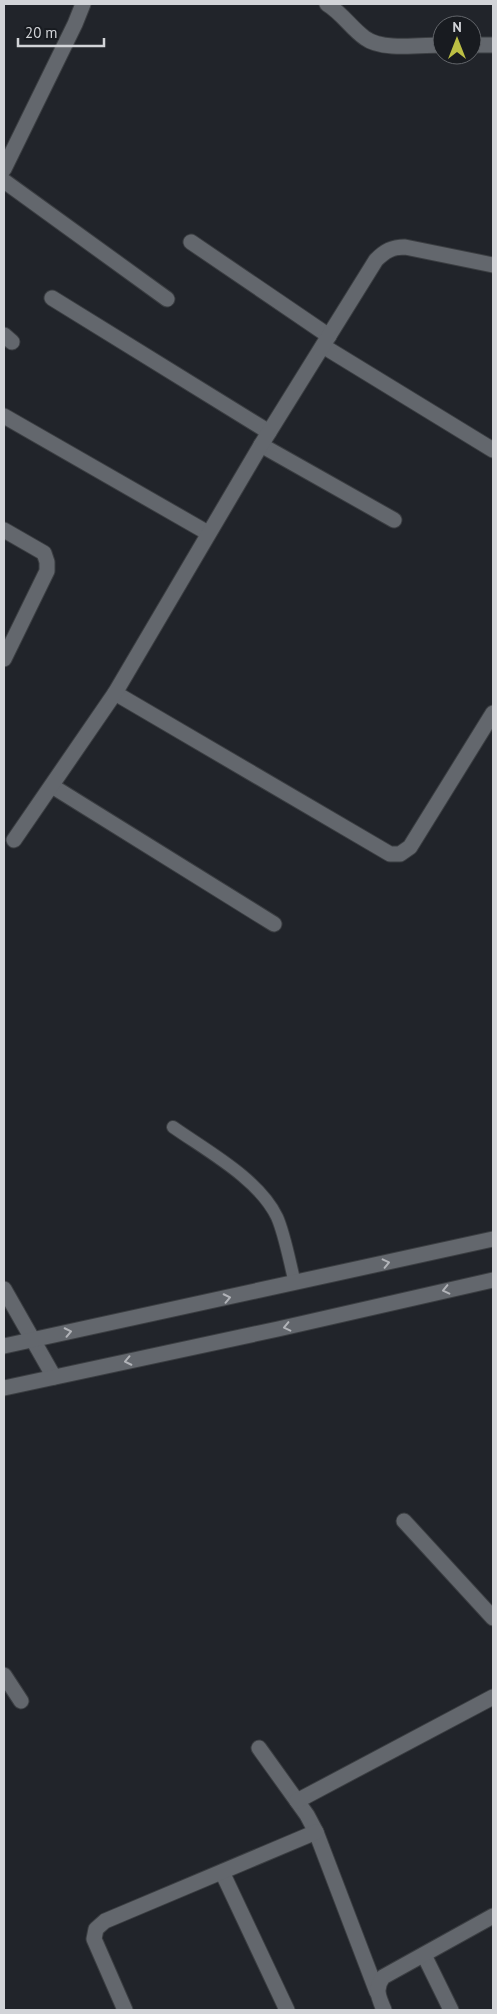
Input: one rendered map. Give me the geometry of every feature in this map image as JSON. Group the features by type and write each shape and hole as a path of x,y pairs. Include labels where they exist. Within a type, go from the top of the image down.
{"street":[{"path":"4,169 83,4"},
{"path":"327,4 339,12 364,38 373,43 384,46 432,45"},
{"path":"4,181 167,299"},
{"path":"191,242 326,341 493,450"},
{"path":"14,840 116,693 208,533 376,260 385,251 396,247 406,247 493,265"},
{"path":"52,298 265,439 394,520"},
{"path":"4,416 208,533"},
{"path":"4,530 44,553 48,562 48,571 4,659"},
{"path":"116,693 390,854 400,854 410,847 493,713"},
{"path":"52,786 274,924"},
{"path":"4,1346 493,1239"},
{"path":"4,1388 493,1280"},
{"path":"4,1289 54,1377"},
{"path":"404,1521 493,1618"},
{"path":"4,1675 21,1701"},
{"path":"297,1801 493,1697"},
{"path":"259,1748 307,1815 316,1832 384,2010"},
{"path":"125,2010 94,1939 96,1929 104,1921 316,1832"},
{"path":"222,1872 287,2010"},
{"path":"377,1992 378,1984 383,1977 493,1916"},
{"path":"424,1955 451,2010"}],"lane":[{"path":"173,1127 252,1184 266,1199 278,1218 295,1283"}]}
